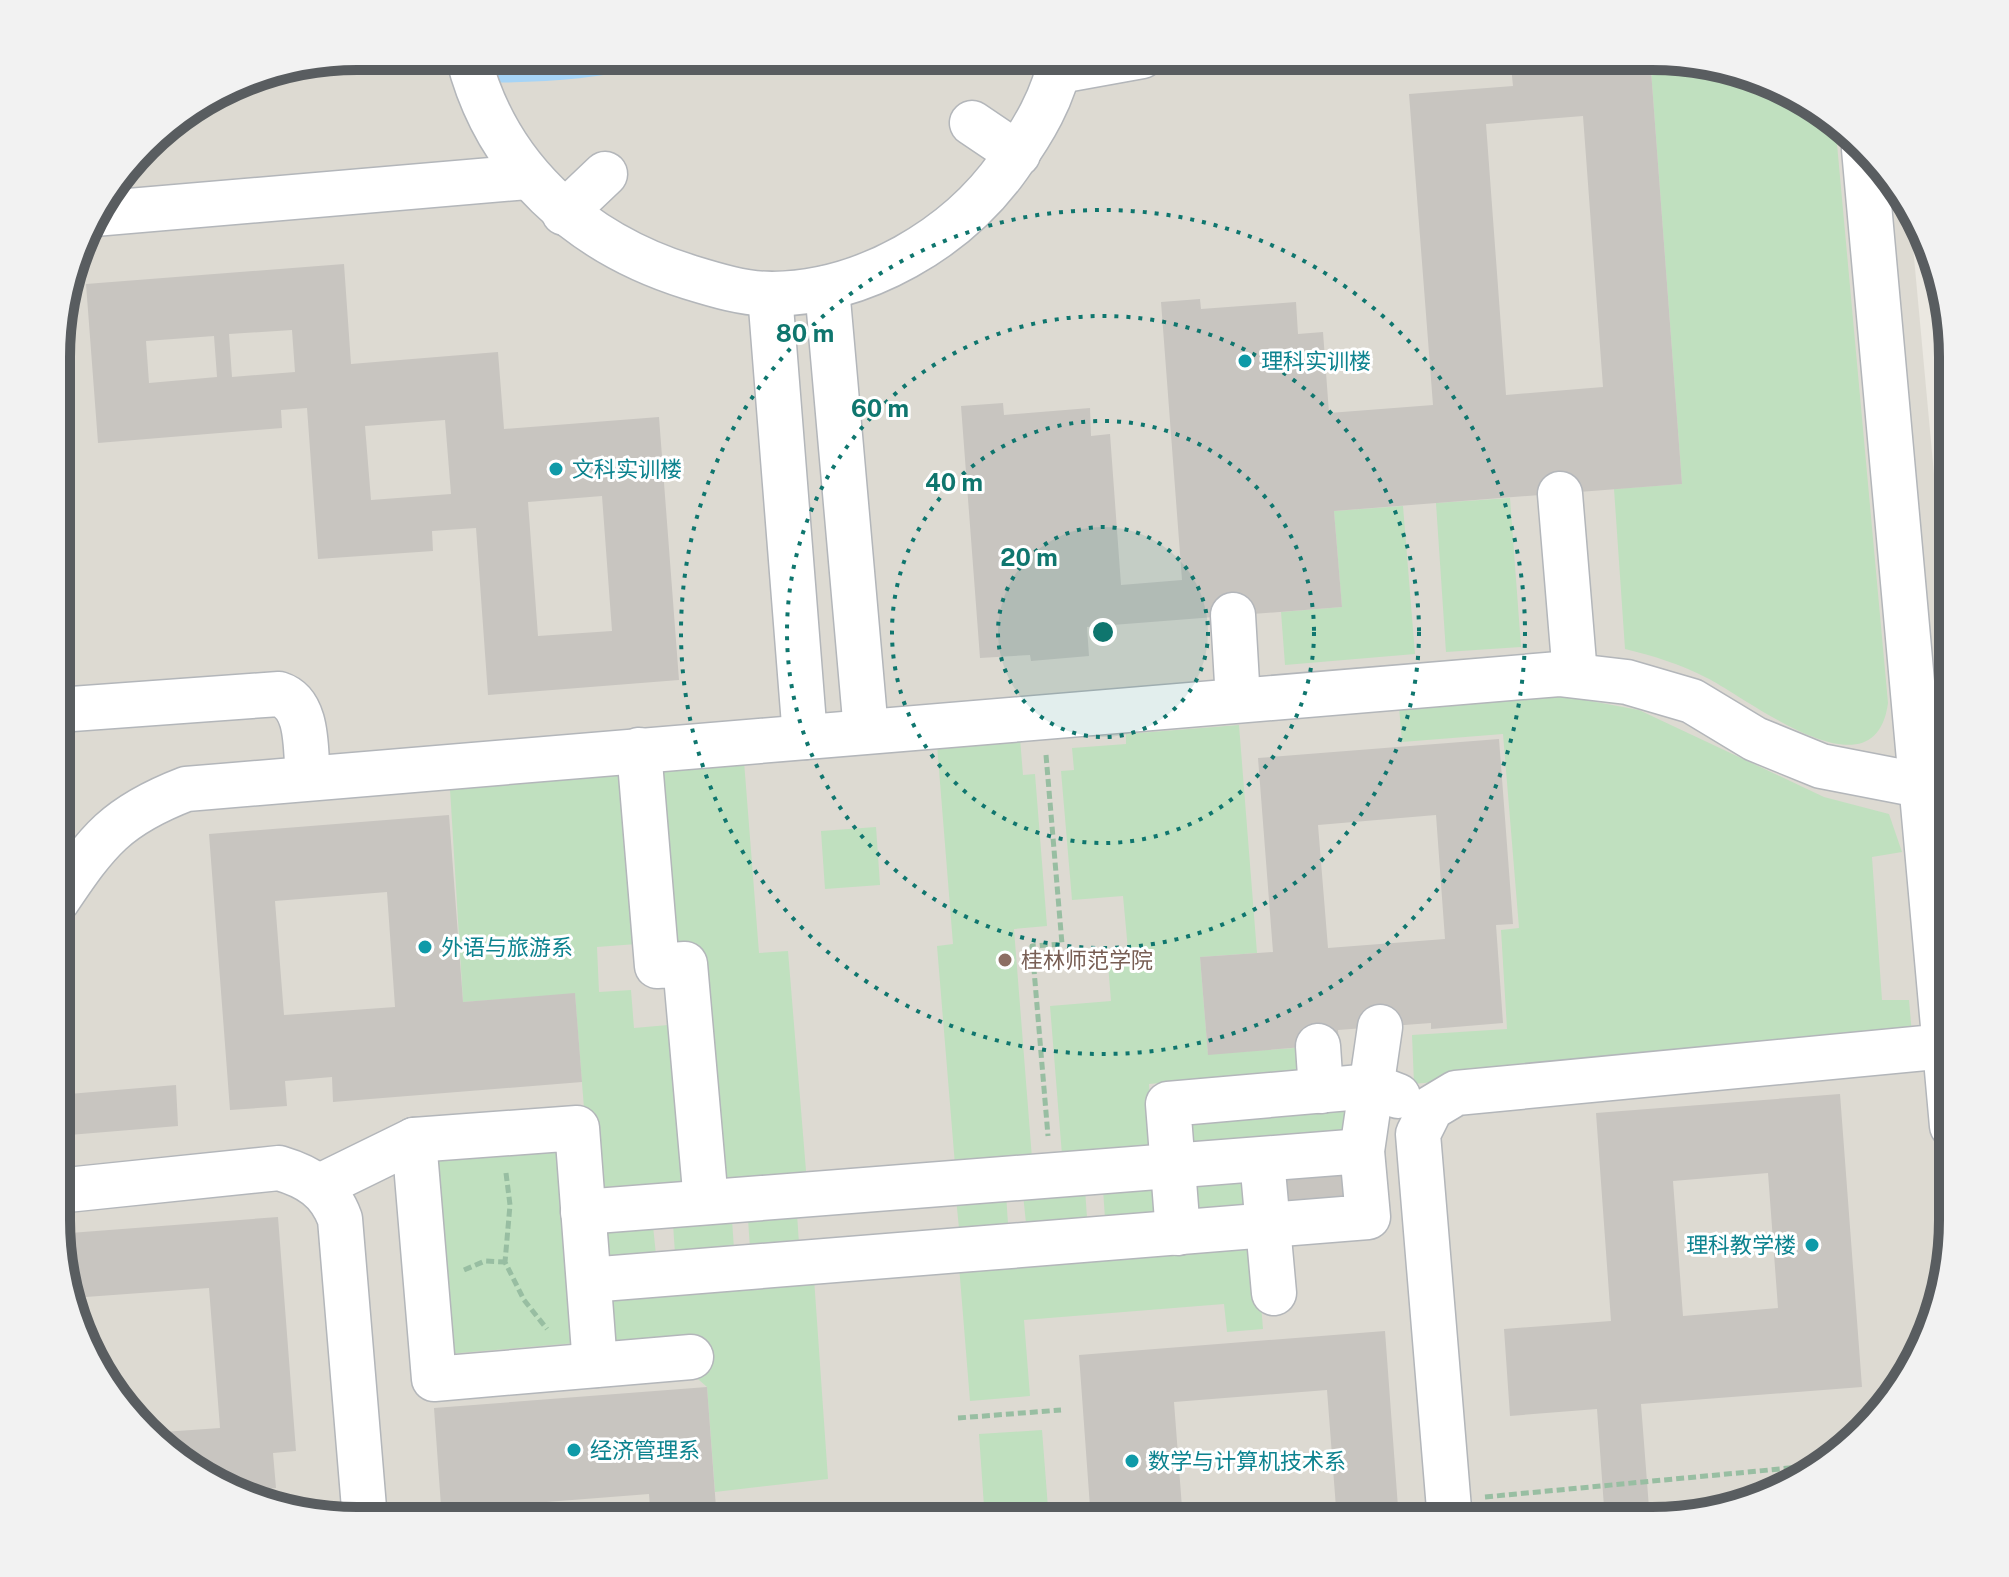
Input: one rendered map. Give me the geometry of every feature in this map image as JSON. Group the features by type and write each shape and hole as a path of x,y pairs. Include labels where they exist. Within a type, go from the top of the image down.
{"street":[{"path":"473,70 495,132 527,177 564,213 614,247 666,270 718,286 770,294 827,288 877,270 934,241 989,194 1018,154 1032,133 1058,70"},
{"path":"972,123 1018,154"},
{"path":"1865,165 1919,785 1939,978"},
{"path":"564,213 605,174"},
{"path":"110,213 527,177"},
{"path":"827,288 866,731"},
{"path":"770,294 805,737"},
{"path":"1560,494 1575,675"},
{"path":"1233,615 1238,700"},
{"path":"70,883 102,837 123,819 157,800 186,789 1238,700 1575,675 1627,682 1692,701 1755,739 1821,766 1919,785"},
{"path":"70,709 279,694 289,698 303,724 308,778"},
{"path":"639,750 657,966 685,964 706,1202"},
{"path":"589,1280 1368,1217 1362,1151 1380,1027"},
{"path":"1318,1046 1321,1091"},
{"path":"1449,1507 1418,1134 1431,1108 1456,1093 1939,1047"},
{"path":"1178,1233 1168,1104 1372,1086 1431,1108"},
{"path":"320,1186 414,1140 577,1128 595,1365"},
{"path":"414,1140 434,1379 691,1357"},
{"path":"583,1212 1362,1151"},
{"path":"1262,1160 1274,1293"},
{"path":"70,1190 279,1168 301,1175 320,1186 334,1201 340,1219 364,1507"}],"path":[{"path":"1043,717 1062,944 1032,946 1052,1176"},
{"path":"507,1133 506,1176 510,1205 505,1262 524,1300 549,1331 544,1369"},
{"path":"958,1418 1061,1410"},
{"path":"1481,1507 1795,1468"}],"shaded area":[{"name":"桂林师范学院","path":"357,70 1689,72 1762,92 1827,129 1880,182 1912,237 1939,528 1937,1257 1924,1312 1891,1379 1855,1423 1811,1459 1744,1492 1689,1505 1652,1507 357,1507 320,1505 283,1497 230,1477 198,1459 168,1436 141,1409 118,1379 85,1312 72,1257 70,1220 72,320 85,265 118,198 154,154 198,118 265,85 320,72"}],"green space":[{"path":"1651,70 1689,72 1744,85 1811,118 1836,137 1888,703 1878,731 1860,743 1836,744 1808,735 1697,673 1625,649 1614,489 1682,484"},
{"path":"1510,498 1521,647 1446,652 1436,503"},
{"path":"1403,506 1415,654 1285,665 1281,612 1342,607 1334,511"},
{"path":"1564,696 1639,710 1824,797 1889,814 1902,852 1872,857 1882,1000 1909,1000 1912,1034 1414,1084 1412,1035 1507,1029 1501,930 1519,928 1503,734 1402,742 1399,707"},
{"path":"1239,725 1257,953 1200,957 1208,1054 1309,1047 1311,1070 1149,1084 1153,1147 1062,1155 1050,1006 1111,1001 1107,952 1128,950 1123,896 1072,900 1061,771 1074,770 1072,748 1126,744 1126,734"},
{"path":"1020,738 1023,775 1035,774 1047,926 1014,929 1032,1158 955,1165 937,946 953,944 937,745"},
{"path":"744,761 759,953 788,951 808,1195 592,1210 575,994 463,1002 450,789","holes":["650,943 691,1023 634,1028 631,990 599,992 597,947"]},
{"path":"876,827 880,885 825,889 821,831"},
{"path":"1345,1108 1347,1136 1186,1149 1184,1122"},
{"path":"560,1147 576,1343 448,1354 432,1157"},
{"path":"1256,1179 1258,1206 1193,1212 1191,1185"},
{"path":"1161,1184 1163,1213 1105,1218 1103,1189"},
{"path":"1085,1189 1087,1218 1026,1223 1023,1194"},
{"path":"1006,1194 1008,1224 959,1228 956,1198"},
{"path":"797,1214 799,1244 750,1248 748,1219"},
{"path":"732,1220 734,1249 675,1253 673,1224"},
{"path":"653,1226 656,1255 606,1259 604,1230"},
{"path":"1256,1242 1263,1329 1227,1332 1224,1304 1024,1320 1030,1396 970,1401 959,1266"},
{"path":"814,1278 828,1479 715,1492 707,1387 658,1344 615,1348 609,1293"},
{"path":"1042,1430 1048,1507 984,1507 979,1434"}],"building":[{"name":"理科实训楼","path":"1511,70 1651,70 1682,484 1334,511 1342,607 1087,627 1089,656 1031,661 1030,655 980,658 961,406 1003,403 1004,415 1090,408 1091,436 1110,434 1121,585 1182,580 1161,302 1200,299 1201,309 1296,302 1298,334 1323,332 1329,413 1433,405 1409,94 1513,86","holes":["1583,116 1603,387 1506,395 1486,124"]},
{"name":"文科实训楼","path":"344,264 351,364 498,352 504,429 659,417 679,680 488,695 476,528 432,531 433,551 318,559 307,408 281,410 282,428 98,443 86,284","holes":["292,330 295,372 232,377 229,334","214,336 217,377 149,383 146,341","445,420 451,494 371,500 365,426","602,496 612,631 538,636 528,502"]},
{"path":"1499,739 1513,924 1496,925 1503,1023 1431,1029 1431,1023 1338,1030 1339,1044 1208,1055 1200,957 1273,952 1258,758","holes":["1436,815 1445,939 1328,948 1318,825"]},
{"name":"外语与旅游系","path":"449,815 463,1002 575,993 582,1082 333,1102 332,1077 285,1081 287,1106 230,1110 209,834","holes":["387,892 395,1007 284,1015 275,901"]},
{"path":"176,1085 178,1126 70,1135 70,1094"},
{"name":"理科教学楼","path":"1840,1094 1862,1387 1641,1404 1649,1507 1604,1507 1597,1409 1510,1416 1504,1329 1611,1321 1596,1113","holes":["1768,1173 1778,1308 1683,1316 1673,1181"]},
{"path":"1350,1173 1353,1199 1280,1205 1278,1179"},
{"path":"278,1217 296,1451 273,1453 276,1488 258,1489 230,1477 198,1459 164,1432 220,1428 209,1288 81,1297 72,1257 71,1233"},
{"name":"数学与计算机技术系","path":"1385,1331 1398,1507 1336,1507 1327,1390 1174,1402 1182,1507 1090,1507 1079,1355"},
{"name":"经济管理系","path":"707,1387 716,1507 650,1507 649,1494 507,1507 441,1507 434,1408"}],"waterway":[{"path":"494,77 597,70"}],"place":[{"name":"理科实训楼","path":"1245,361"},
{"name":"文科实训楼","path":"556,469"},
{"name":"外语与旅游系","path":"425,947"},
{"name":"桂林师范学院","path":"1005,960"},
{"name":"理科教学楼","path":"1812,1245"},
{"name":"经济管理系","path":"574,1450"},
{"name":"数学与计算机技术系","path":"1132,1461"}]}
